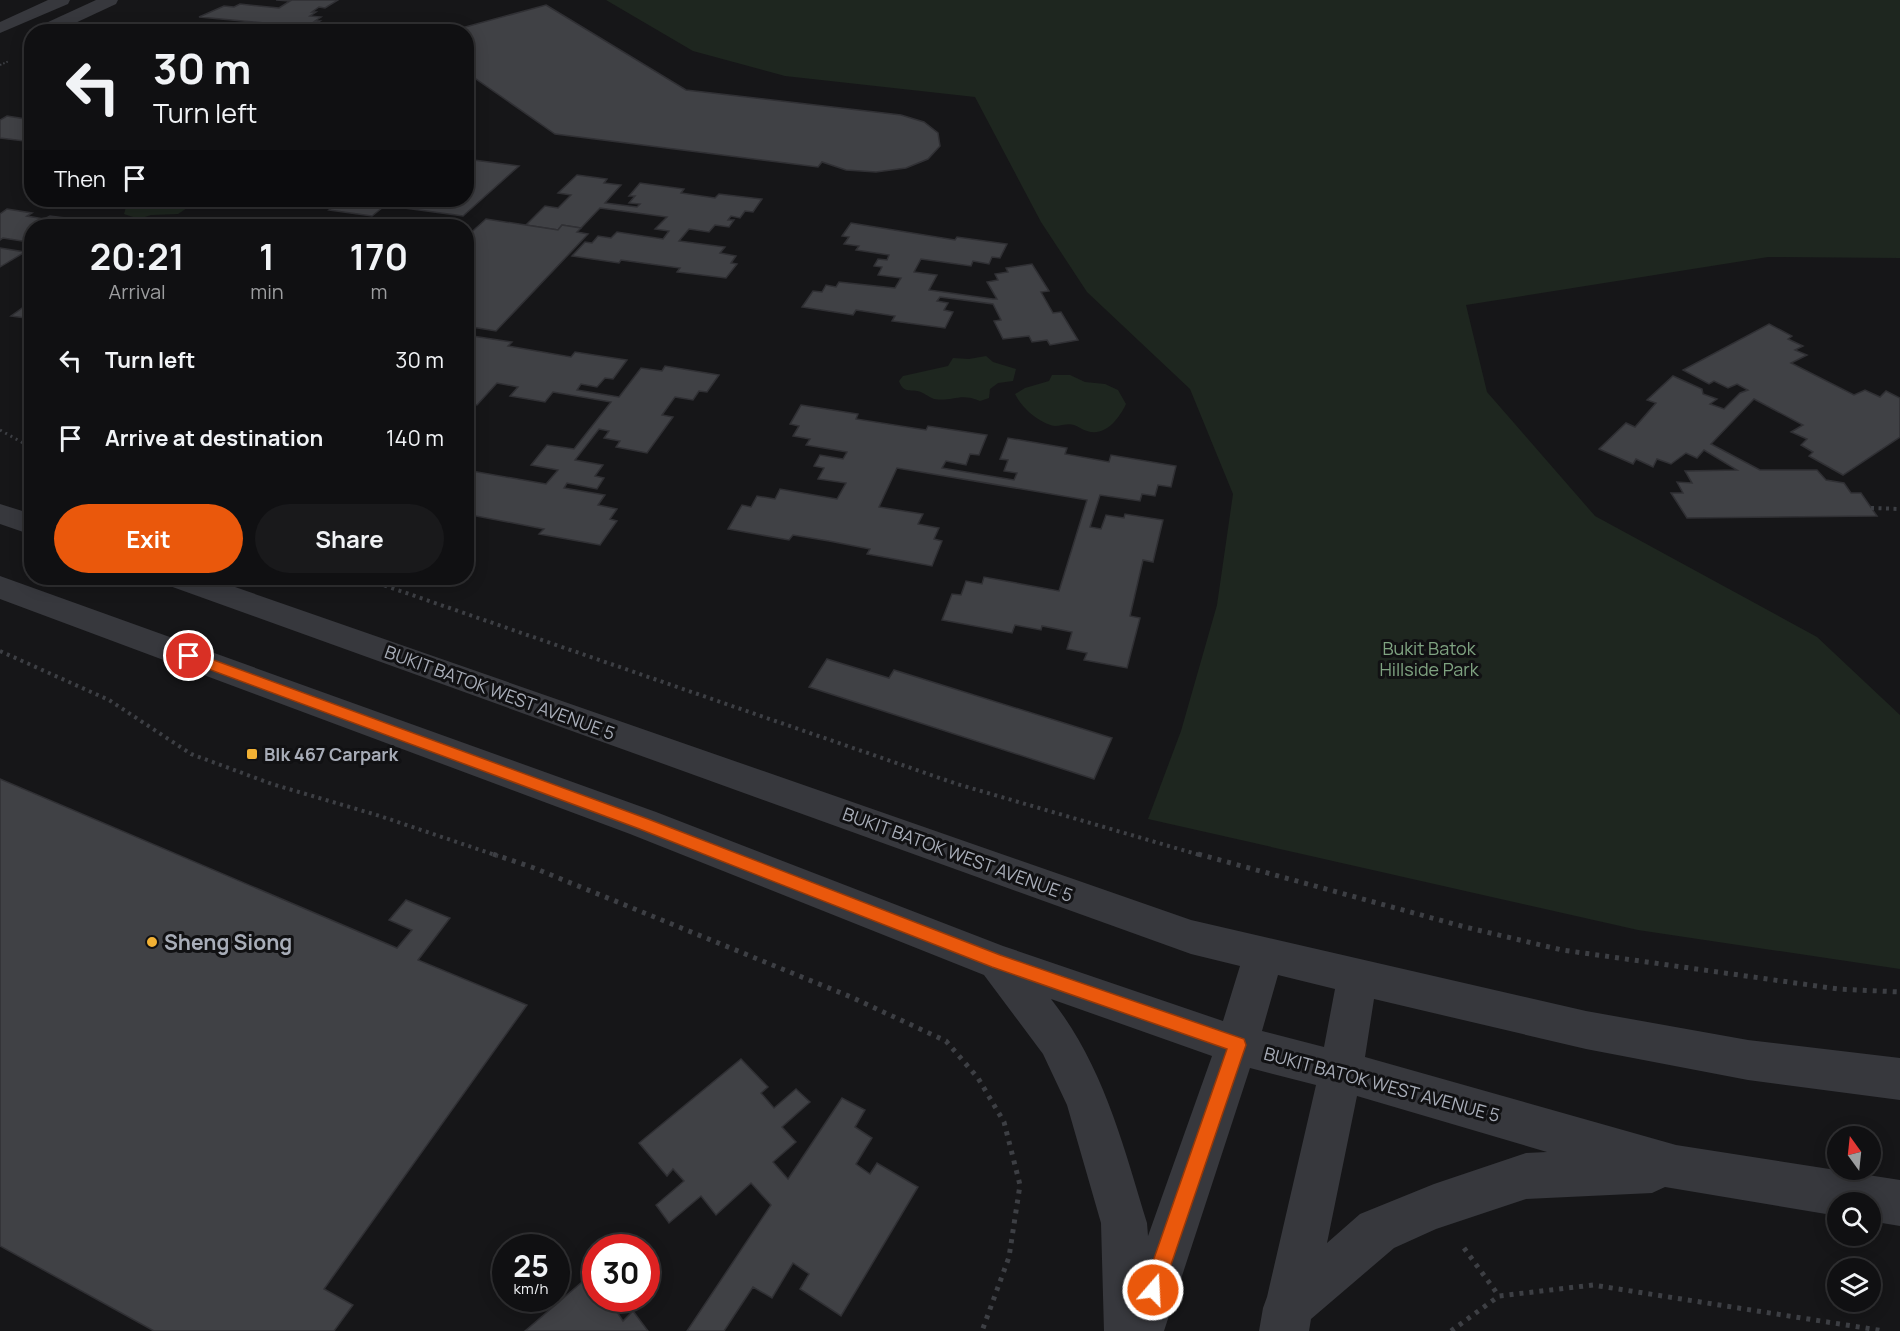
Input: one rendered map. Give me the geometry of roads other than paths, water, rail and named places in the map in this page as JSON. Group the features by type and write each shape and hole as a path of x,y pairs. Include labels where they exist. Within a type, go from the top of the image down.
{"street":[{"path":"0,28 62,0"},
{"path":"58,24 110,0"},
{"path":"0,514 24,522"},
{"name":"BUKIT BATOK WEST AVENUE 5","path":"198,585 1180,933 1586,1030 1748,1060 1900,1079"},
{"name":"BUKIT BATOK WEST AVENUE 5","path":"0,587 643,823 998,962 1237,1045 1341,1071 1676,1168 1900,1203"},
{"path":"1139,1331 1237,1045 1264,954"},
{"path":"998,962 1058,1041 1088,1101 1124,1223 1129,1331"},
{"path":"1285,1319 1341,1071 1358,975"},
{"path":"1285,1319 1377,1231 1434,1207 1526,1176 1676,1168"}],"place":[{"name":"Blk 467 Carpark","path":"252,754"},
{"name":"Sheng Siong","path":"152,942"}],"park label":[{"name":"Bukit Batok Hillside Park","path":"1429,658"}]}
